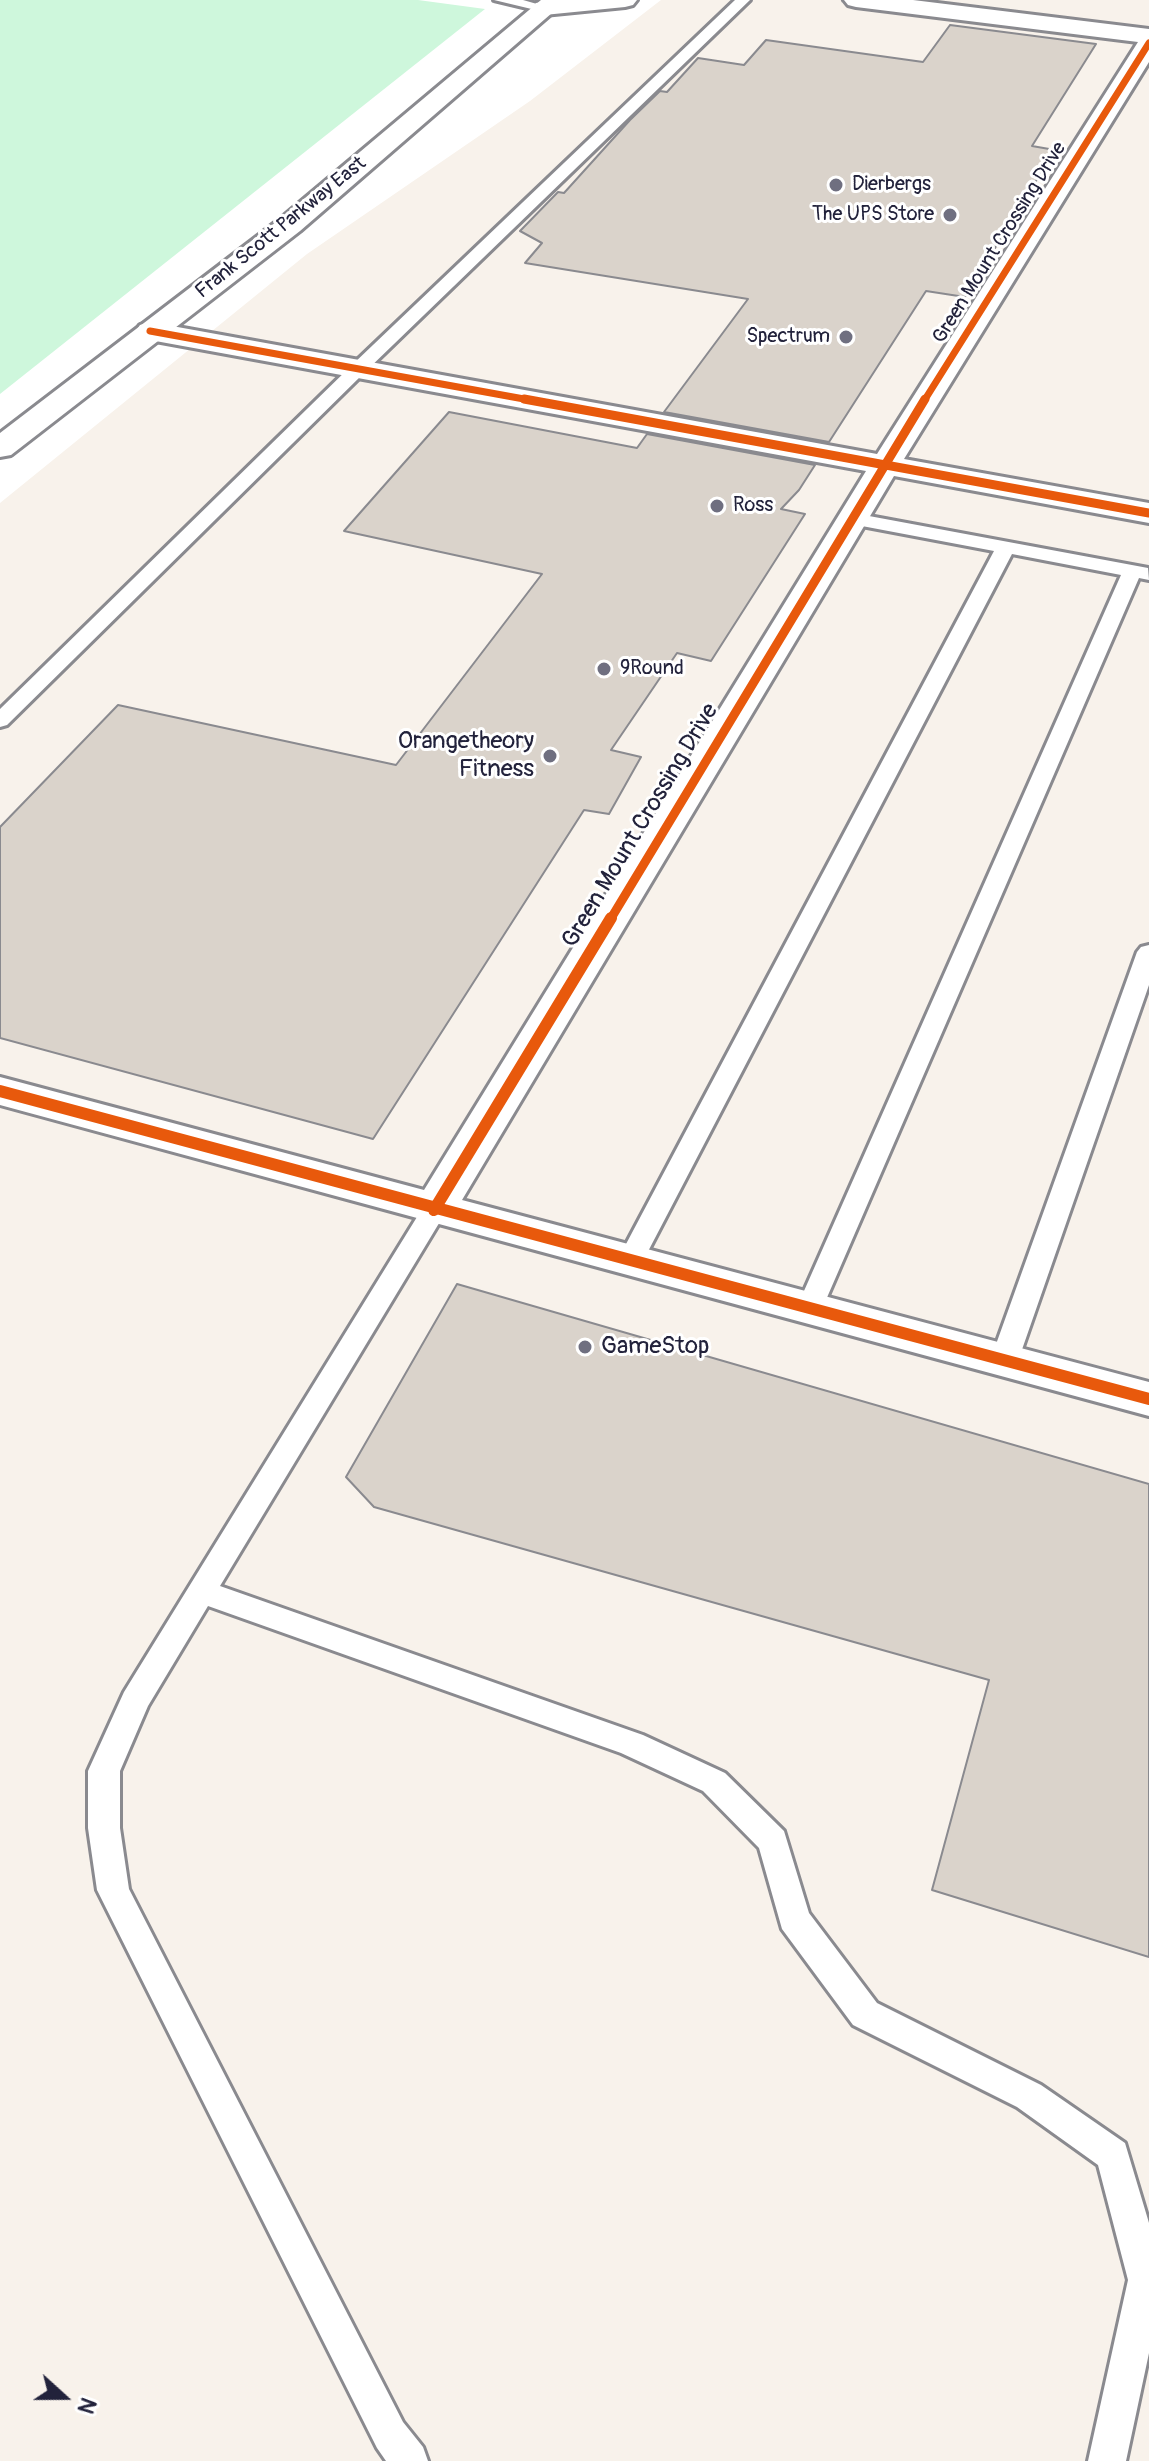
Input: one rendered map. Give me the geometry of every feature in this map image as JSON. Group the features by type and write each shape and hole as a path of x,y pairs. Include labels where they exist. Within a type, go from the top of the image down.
{"street":[{"path":"550,4 625,0"},
{"path":"856,0 1149,36"},
{"name":"Frank Scott Parkway East","path":"0,448 290,225 550,4"},
{"name":"Green Mount Crossing Drive","path":"434,1210 886,465 1149,43"},
{"path":"150,331 1149,513"},
{"path":"0,1091 434,1210 1149,1399"}],"lane":[{"path":"501,0 550,4"},
{"path":"0,721 358,369 743,0"},
{"path":"809,1309 1141,572 853,519"},
{"path":"630,1261 1006,547"},
{"path":"1004,1361 1149,952"},
{"path":"409,2461 390,2435 113,1890 104,1828 104,1771 135,1701 434,1210"},
{"path":"203,1592 632,1744 714,1782 773,1841 794,1919 865,2014 1029,2096 1113,2155 1146,2280 1107,2461"}],"shaded area":[{"path":"661,0 1149,0 1149,2461 0,2461 0,503 307,254 530,101"}],"green space":[{"path":"0,0 418,0 485,9 0,394"}],"building":[{"path":"950,25 1096,44 1032,146 1055,150 965,297 926,291 829,442 664,412 748,299 525,263 542,243 520,231 558,192 564,193 630,120 660,91 667,92 698,58 744,65 766,40 923,62"},
{"path":"449,412 637,448 647,434 815,465 799,490 781,509 805,514 711,661 677,653 611,750 641,757 609,814 584,810 373,1139 0,1038 0,827 118,705 396,765 542,574 344,531"},
{"path":"457,1284 1149,1484 1149,1957 932,1890 989,1680 374,1507 346,1477"}],"cycle path":[{"path":"434,1210 918,411 1149,43"},
{"path":"150,331 1149,513"},
{"path":"0,1091 1149,1399"}],"place":[{"name":"Dierbergs","path":"836,185"},
{"name":"The UPS Store","path":"950,215"},
{"name":"Spectrum","path":"846,337"},
{"name":"Ross","path":"717,506"},
{"name":"9Round","path":"604,669"},
{"name":"Orangetheory Fitness","path":"550,756"},
{"name":"GameStop","path":"585,1347"}]}
